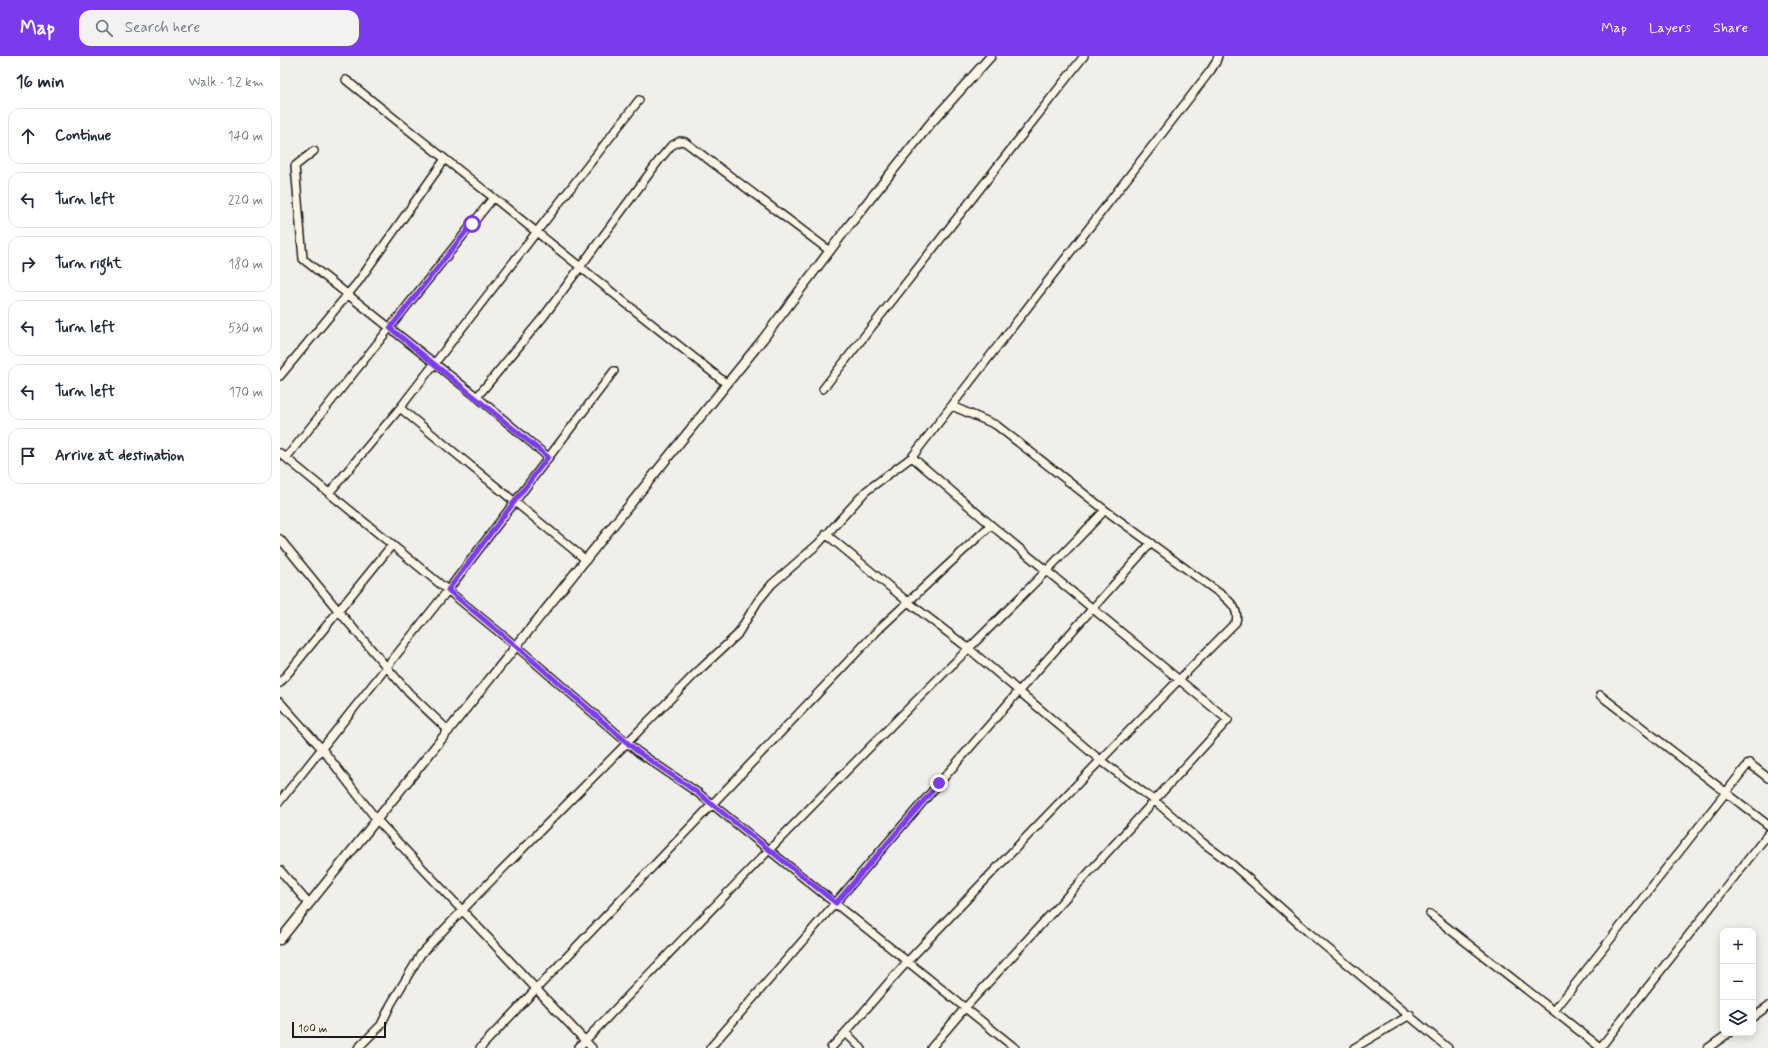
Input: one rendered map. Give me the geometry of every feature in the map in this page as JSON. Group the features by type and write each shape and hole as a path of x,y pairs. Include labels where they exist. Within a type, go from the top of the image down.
{"street":[{"path":"280,940 728,384 930,124 991,56"},
{"path":"823,388 1084,56"},
{"path":"358,1048 381,1025 387,1010 421,954 695,674 737,635 758,601 772,584 818,544 866,490 912,457 1214,66 1218,56"},
{"path":"346,80 728,384"},
{"path":"329,494 400,408 639,100"},
{"path":"477,397 544,316 660,159 671,146 680,141 685,142 830,251"},
{"path":"314,152 295,166 303,258 477,397 548,457"},
{"path":"280,376 347,294 445,159"},
{"path":"286,458 493,198"},
{"path":"280,801 448,590 614,371"},
{"path":"831,1048 846,1033 908,961 1100,760 1236,622 1238,615 1232,603 1105,510 996,425 952,406"},
{"path":"400,408 586,560"},
{"path":"280,453 517,647 638,752 713,805 1015,1048"},
{"path":"912,457 1047,572 1228,720 1155,802 965,1008 931,1048"},
{"path":"578,1048 768,849 968,648 1047,572 1105,510"},
{"path":"480,1048 880,628 991,525"},
{"path":"826,534 908,602 968,648 1018,692 1100,760 1155,802 1202,842 1242,873 1308,932 1448,1048"},
{"path":"280,539 338,611 409,693 449,731"},
{"path":"710,1048 1018,692 1151,544"},
{"path":"280,683 392,545"},
{"path":"1600,695 1768,825"},
{"path":"280,702 322,749 377,820 592,1048"},
{"path":"1554,1011 1749,763 1768,778"},
{"path":"1430,914 1600,1048 1768,834"},
{"path":"280,870 309,904"},
{"path":"1756,1014 1768,1006"},
{"path":"1354,1048 1410,1015"},
{"path":"846,1033 861,1048"},
{"path":"1708,1048 1725,1036"}],"route":[{"path":"472,224 390,328 477,397 548,457 448,590 517,647 638,752 698,793 836,903 939,783"}]}
